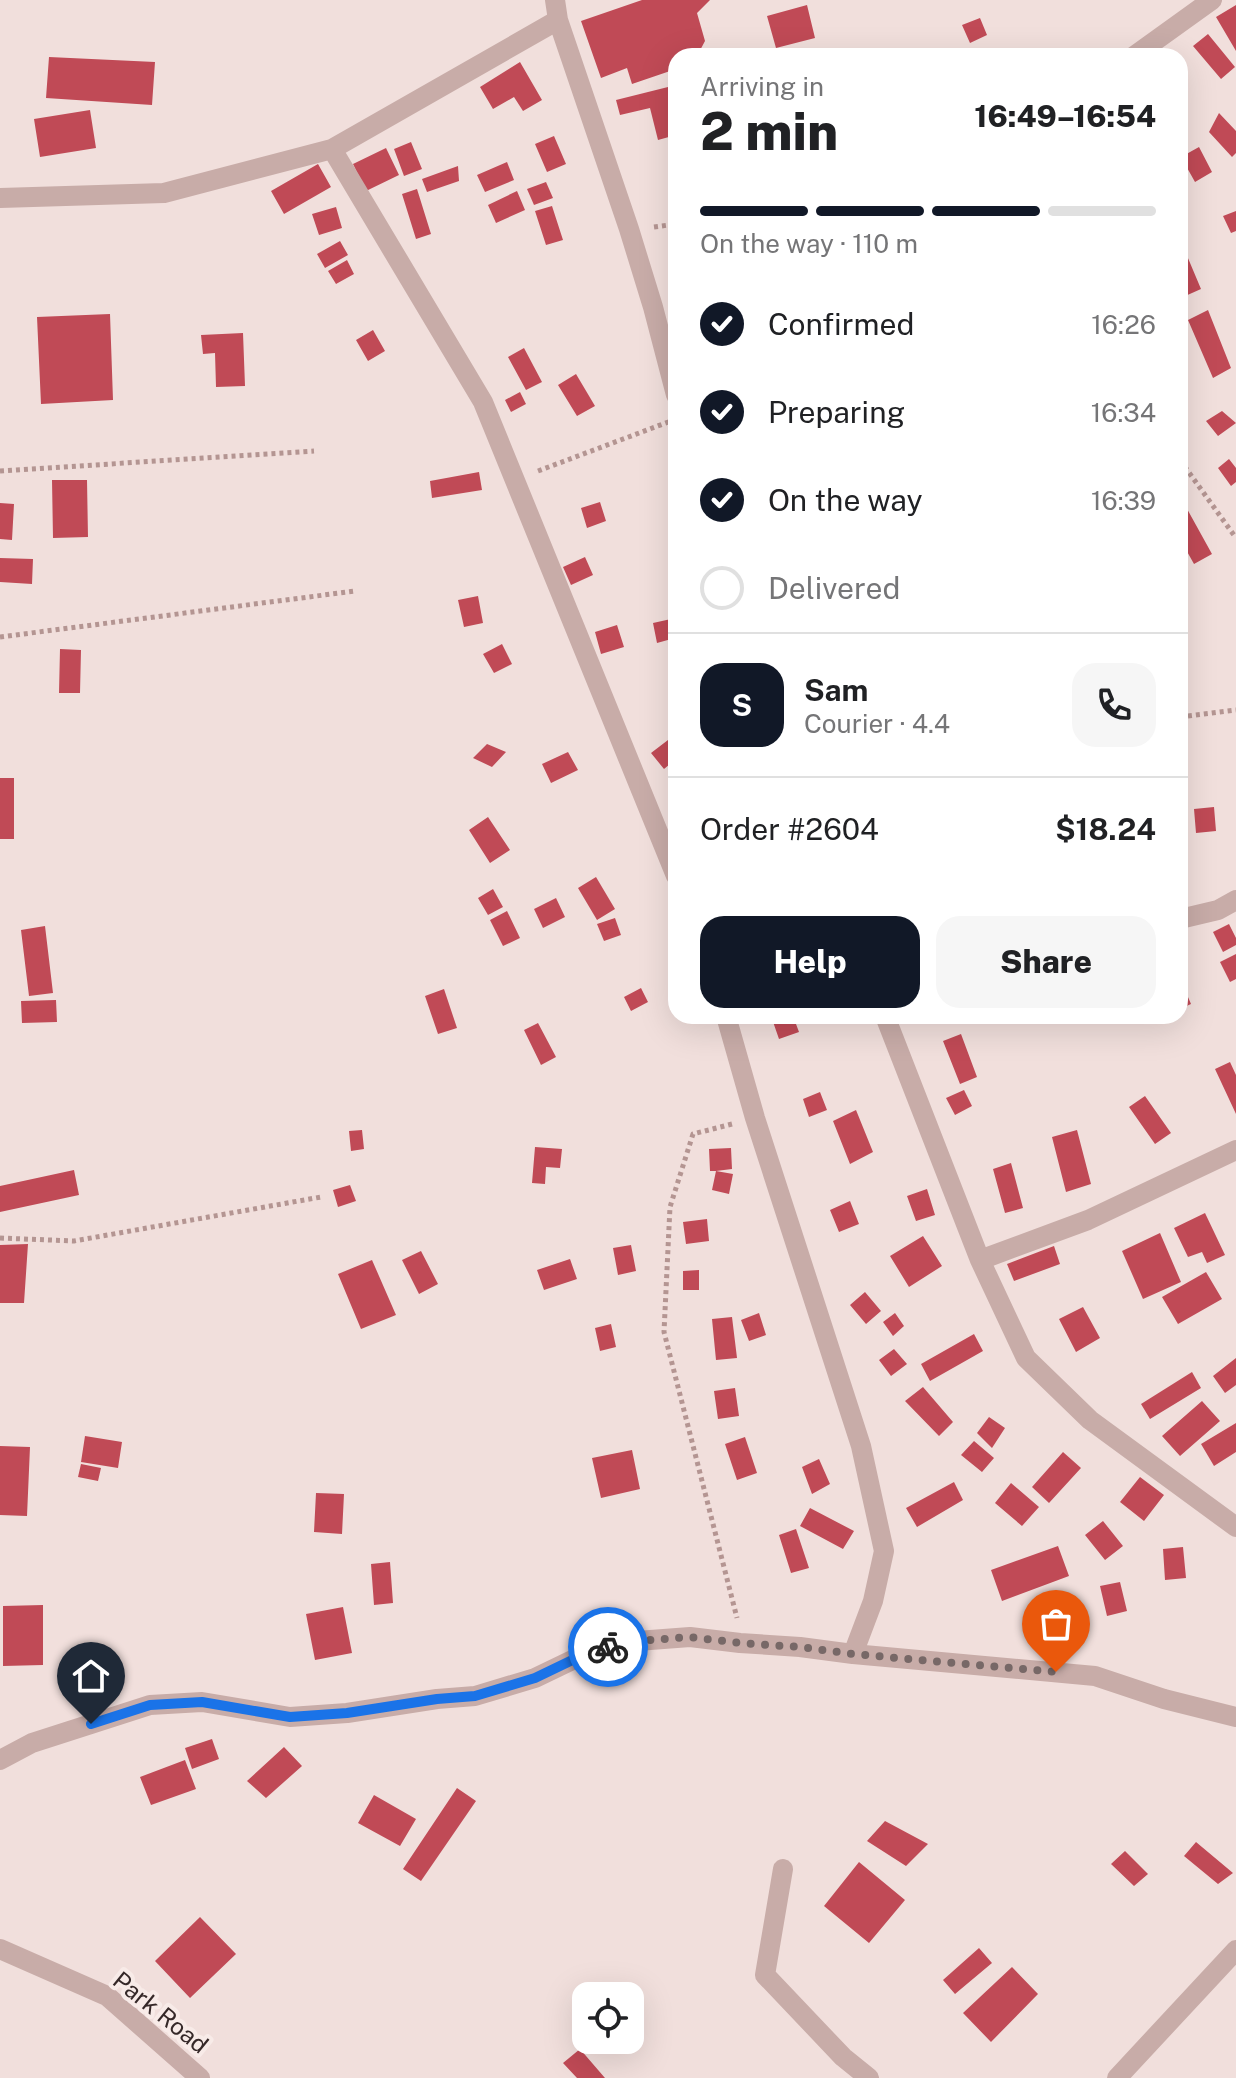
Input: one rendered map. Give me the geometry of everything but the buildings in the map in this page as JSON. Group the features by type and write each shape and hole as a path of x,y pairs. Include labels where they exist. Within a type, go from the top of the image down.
{"street":[{"path":"1145,48 1212,0"},
{"path":"0,198 164,193 332,149 557,10 629,229 668,364"},
{"path":"332,149 483,402 668,856"},
{"path":"1188,917 1218,910 1236,900"},
{"path":"728,1024 755,1118 861,1446 884,1551 873,1601 853,1654"},
{"path":"888,1024 980,1260 1026,1358 1090,1420 1236,1527"},
{"path":"980,1260 1088,1220 1236,1150"},
{"path":"0,1760 32,1743 150,1705 202,1702 290,1717 347,1713 475,1696 535,1678 589,1652 624,1642 690,1637 1095,1676 1164,1699 1236,1717"},
{"path":"783,1869 765,1975 843,2057 869,2078"},
{"name":"Park Road","path":"0,1949 107,1996 200,2078"},
{"path":"1117,2078 1236,1950"}],"path":[{"path":"514,479 668,422"},
{"path":"0,471 314,451"},
{"path":"1188,471 1236,538"},
{"path":"0,637 355,591"},
{"path":"1188,716 1236,710"},
{"path":"740,1643 737,1615 664,1332 670,1207 693,1134 755,1118"},
{"path":"0,1238 74,1241 321,1197"}],"way so far":[{"path":"608,1647 624,1642 690,1637 1056,1672"}],"route":[{"path":"91,1724 150,1705 202,1702 290,1717 347,1713 475,1696 535,1678 589,1652 608,1647"}]}
